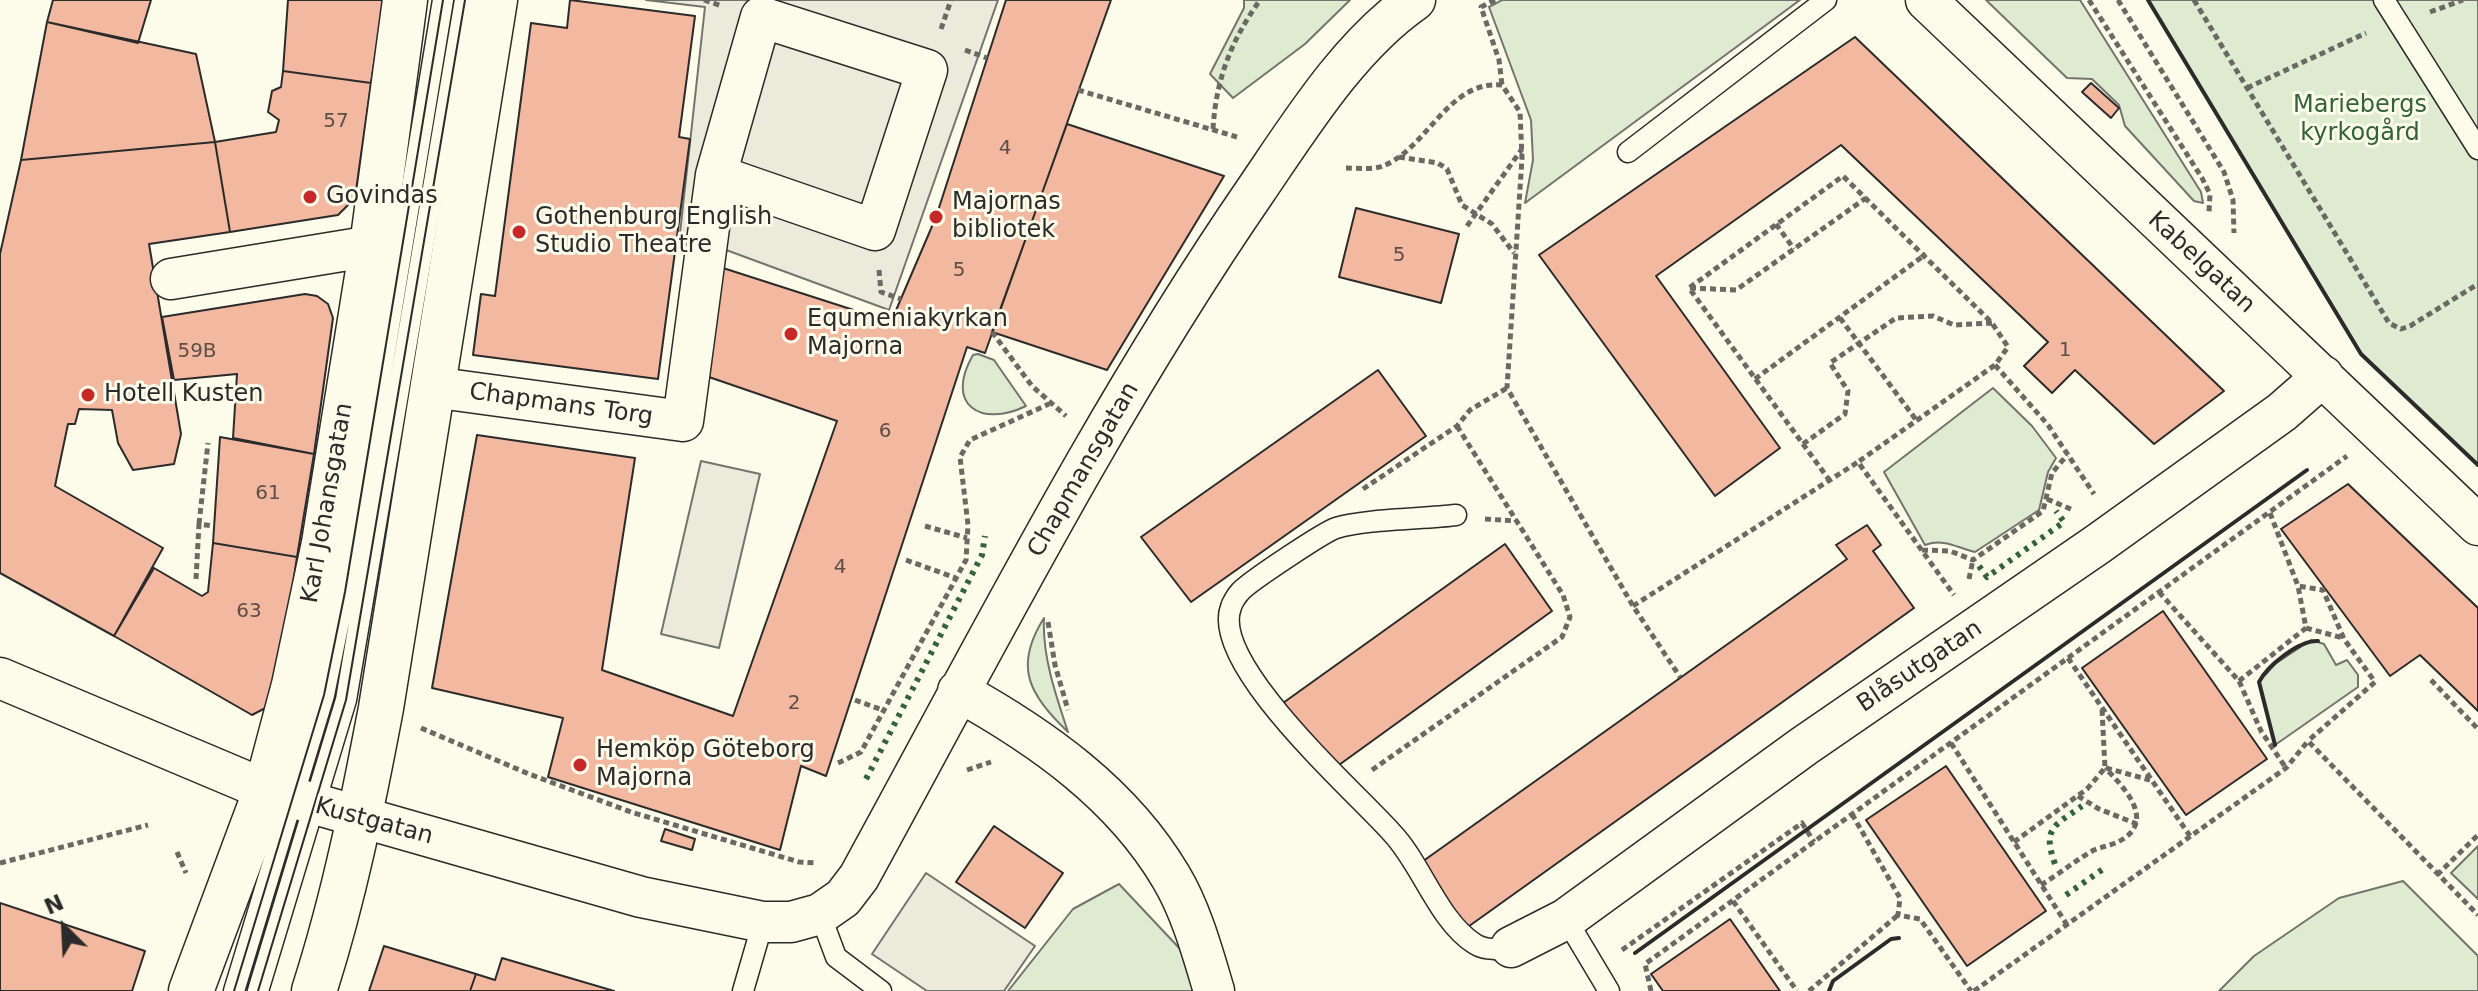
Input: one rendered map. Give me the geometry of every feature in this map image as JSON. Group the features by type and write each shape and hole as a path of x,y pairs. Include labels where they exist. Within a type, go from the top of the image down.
{"street":[{"name":"Karl Johansgatan","path":"191,991 292,799 294,685 324,543 372,246 405,0"},
{"path":"314,991 333,933 360,818 381,708 495,0"},
{"name":"Chapmansgatan","path":"763,922 791,922 820,914 843,898 859,877 958,691 1190,286 1307,116 1372,38 1415,0"},
{"name":"Kabelgatan","path":"1926,0 2478,525"},
{"name":"Chapmans Torg","path":"432,387 683,421 716,175 761,17 927,70 875,230 716,175"},
{"path":"171,279 372,246"},
{"name":"Blåsutgatan","path":"1511,947 1566,919 1804,746 2123,527 2282,412 2323,376"},
{"name":"Kustgatan","path":"0,678 292,799 641,897 763,922"},
{"path":"958,691 1002,716 1092,781 1138,829 1173,879 1214,991"}],"lane":[{"path":"234,991 324,695 345,592 443,0"},
{"path":"258,991 292,799 346,700 465,0"},
{"path":"1628,152 1826,0"},
{"path":"2384,0 2478,149"},
{"path":"1456,515 1335,529 1241,590 1229,610 1230,633 1240,657 1276,710 1345,789 1394,834 1457,927 1476,945 1496,950 1511,947"},
{"path":"820,914 836,957 881,991"},
{"path":"1566,919 1609,991"},
{"path":"743,991 763,922"}],"path":[{"path":"1213,129 1215,97 1226,57 1260,0"},
{"path":"1495,0 1481,7 1499,60 1502,85 1520,112 1522,149 1507,388 1633,606 1680,677"},
{"path":"2089,0 2202,178 2210,194 2208,219"},
{"path":"2118,0 2224,172 2233,200 2233,242"},
{"path":"2194,0 2389,323 2401,329 2410,326 2478,284"},
{"path":"2247,88 2396,19"},
{"path":"1346,168 1381,167 1398,157 1457,99 1490,84 1502,85"},
{"path":"1078,90 1237,137"},
{"path":"1467,226 1522,149"},
{"path":"1398,157 1427,160 1447,169 1462,205 1504,235 1516,256"},
{"path":"1633,606 1858,462 1995,365 2008,347 1992,323 1926,254 1843,176 1689,288"},
{"path":"1689,288 1736,290 1866,198"},
{"path":"1776,224 1794,249"},
{"path":"1755,379 1926,254"},
{"path":"1689,288 1830,481"},
{"path":"881,292 901,299"},
{"path":"1803,444 1845,414 1848,391 1830,363 1896,318 1933,316 1954,325 1992,323"},
{"path":"1840,318 1917,421"},
{"path":"992,332 1049,404 1070,419"},
{"path":"1995,365 2048,425 2097,498"},
{"path":"1335,529 1354,497 1457,426 1470,410 1507,388"},
{"path":"838,763 861,752 966,560 960,457 970,440 1049,404"},
{"path":"1345,789 1562,637 1570,617 1563,595 1457,426"},
{"path":"196,579 208,443"},
{"path":"1651,991 1645,964 2351,453"},
{"path":"1922,550 1950,551 1973,560 2043,511 2052,473 2067,455"},
{"path":"1858,462 1963,608"},
{"path":"2270,512 2298,586 2306,628"},
{"path":"199,524 214,526"},
{"path":"925,526 967,538"},
{"path":"906,560 956,578"},
{"path":"1898,915 1920,919 1973,991 2286,768 2308,741 2375,682 2344,639 2323,590 2298,586"},
{"path":"2159,592 2239,681 2261,731 2286,768"},
{"path":"1047,610 1055,665 1072,724"},
{"path":"2306,628 2344,639"},
{"path":"2239,681 2306,628"},
{"path":"2068,658 2190,836"},
{"path":"2431,680 2478,729"},
{"path":"855,700 885,711"},
{"path":"381,708 529,774 631,812 799,862 819,863 829,857"},
{"path":"2041,885 2096,849 2127,837 2137,824 2134,806 2105,768 2102,708"},
{"path":"2308,741 2478,915"},
{"path":"1951,743 2067,925"},
{"path":"961,774 978,764 1006,760"},
{"path":"2105,768 2129,771 2153,781"},
{"path":"2014,842 2078,796 2105,768"},
{"path":"2078,796 2099,809 2137,824"},
{"path":"1809,991 1898,915 1900,898 1852,814"},
{"path":"1596,968 1802,823 1814,842"},
{"path":"0,863 148,825"},
{"path":"2437,875 2478,835"},
{"path":"1733,901 1797,991"}],"green space":[{"path":"1244,0 1350,0 1305,44 1233,98 1210,74 1244,8"},
{"path":"1502,0 1800,0 1525,203 1533,160 1531,120 1489,7"},
{"path":"1986,0 2080,0 2201,192 2203,203 2194,201 2125,126 2119,105 2092,79 2067,78"},
{"name":"Mariebergs kyrkogård","path":"2148,0 2478,0 2478,465 2361,354"},
{"path":"973,355 994,360 1026,406 995,414 972,408 965,399 963,387 965,372"},
{"path":"1993,388 2032,426 2056,458 2048,472 2039,510 1975,552 1945,543 1925,545 1884,472"},
{"path":"1044,618 1048,661 1068,732 1043,705 1030,679 1029,651"},
{"path":"2311,640 2324,644 2336,665 2347,660 2358,675 2358,687 2275,745 2259,682 2275,664"},
{"path":"2478,846 2478,899 2451,873"},
{"path":"2403,881 2478,956 2478,991 2219,991 2254,956 2339,898"},
{"path":"1119,884 1182,951 1194,991 1008,991 1073,909"}],"shaded area":[{"path":"646,0 998,0 889,310 680,233 705,7"},
{"path":"701,461 760,474 719,648 661,634"},
{"path":"926,873 1035,946 1004,991 927,991 872,954"}],"building":[{"path":"53,0 151,0 138,43 47,22"},
{"path":"288,0 384,0 371,83 283,71"},
{"path":"570,0 695,16 679,137 690,139 658,379 473,355 481,294 495,296 531,23 567,28"},
{"path":"1006,0 1111,0 985,353 967,347 826,776 801,766 780,850 548,777 563,718 432,688 477,435 635,458 602,670 733,716 837,421 706,376 723,268 891,322 936,217"},
{"path":"47,22 196,54 215,142 21,160"},
{"path":"1855,37 2224,391 2154,444 2075,370 2052,393 2024,366 2048,342 1841,145 1656,276 1780,448 1715,496 1539,255"},
{"path":"283,71 371,83 355,198 338,215 230,232 215,142 276,132 279,120 268,112 272,91 281,87"},
{"path":"2091,83 2119,108 2111,118 2082,92"},
{"path":"1067,124 1224,176 1107,370 992,332"},
{"name":"Hotell Kusten","path":"215,142 230,232 149,244 181,434 174,464 133,470 118,443 112,410 79,409 75,424 68,424 55,486 163,548 114,636 0,573 0,254 21,160"},
{"path":"1356,208 1459,234 1441,303 1339,277"},
{"path":"305,294 317,296 328,304 333,318 314,454 233,438 237,374 174,380 162,317"},
{"path":"1378,370 1426,436 1191,602 1141,537"},
{"path":"220,437 314,454 297,557 213,543"},
{"path":"2348,484 2478,608 2478,711 2420,655 2390,676 2281,529"},
{"path":"1867,525 1881,545 1873,551 1914,608 1465,929 1419,864 1847,559 1836,545"},
{"path":"213,543 297,557 275,703 252,715 114,636 154,568 202,596 208,592"},
{"path":"1505,544 1552,611 1332,770 1283,703"},
{"path":"2163,611 2267,759 2186,815 2082,668"},
{"path":"1946,766 2046,911 1967,966 1866,820"},
{"path":"994,826 1063,873 1025,928 956,882"},
{"path":"665,829 695,839 692,850 661,841"},
{"path":"0,903 145,951 132,991 0,991"},
{"path":"1730,919 1780,991 1663,991 1651,974"},
{"path":"384,946 476,974 470,991 369,991"},
{"path":"502,958 614,991 470,991 476,974 495,980"}],"tram line":[{"path":"234,991 324,695 345,592 443,0"},
{"path":"258,991 346,700 465,0"}],"hedge":[{"path":"1979,566 1987,577 2064,522 2056,511"},
{"path":"866,779 982,555 985,536"},
{"path":"2055,864 2050,835 2064,818 2082,806"},
{"path":"2066,895 2103,869"}],"wall":[{"path":"2148,0 2361,354 2478,465"},
{"path":"1635,953 2307,470"},
{"path":"2275,745 2259,682 2284,655 2318,641"},
{"path":"1829,991 1833,981 1891,939 1899,938"}],"place":[{"name":"Govindas","path":"310,197"},
{"name":"Majornas bibliotek","path":"936,217"},
{"name":"Gothenburg English Studio Theatre","path":"519,232"},
{"name":"Equmeniakyrkan Majorna","path":"791,334"},
{"name":"Hotell Kusten","path":"88,395"},
{"name":"Hemköp Göteborg Majorna","path":"580,765"}]}
